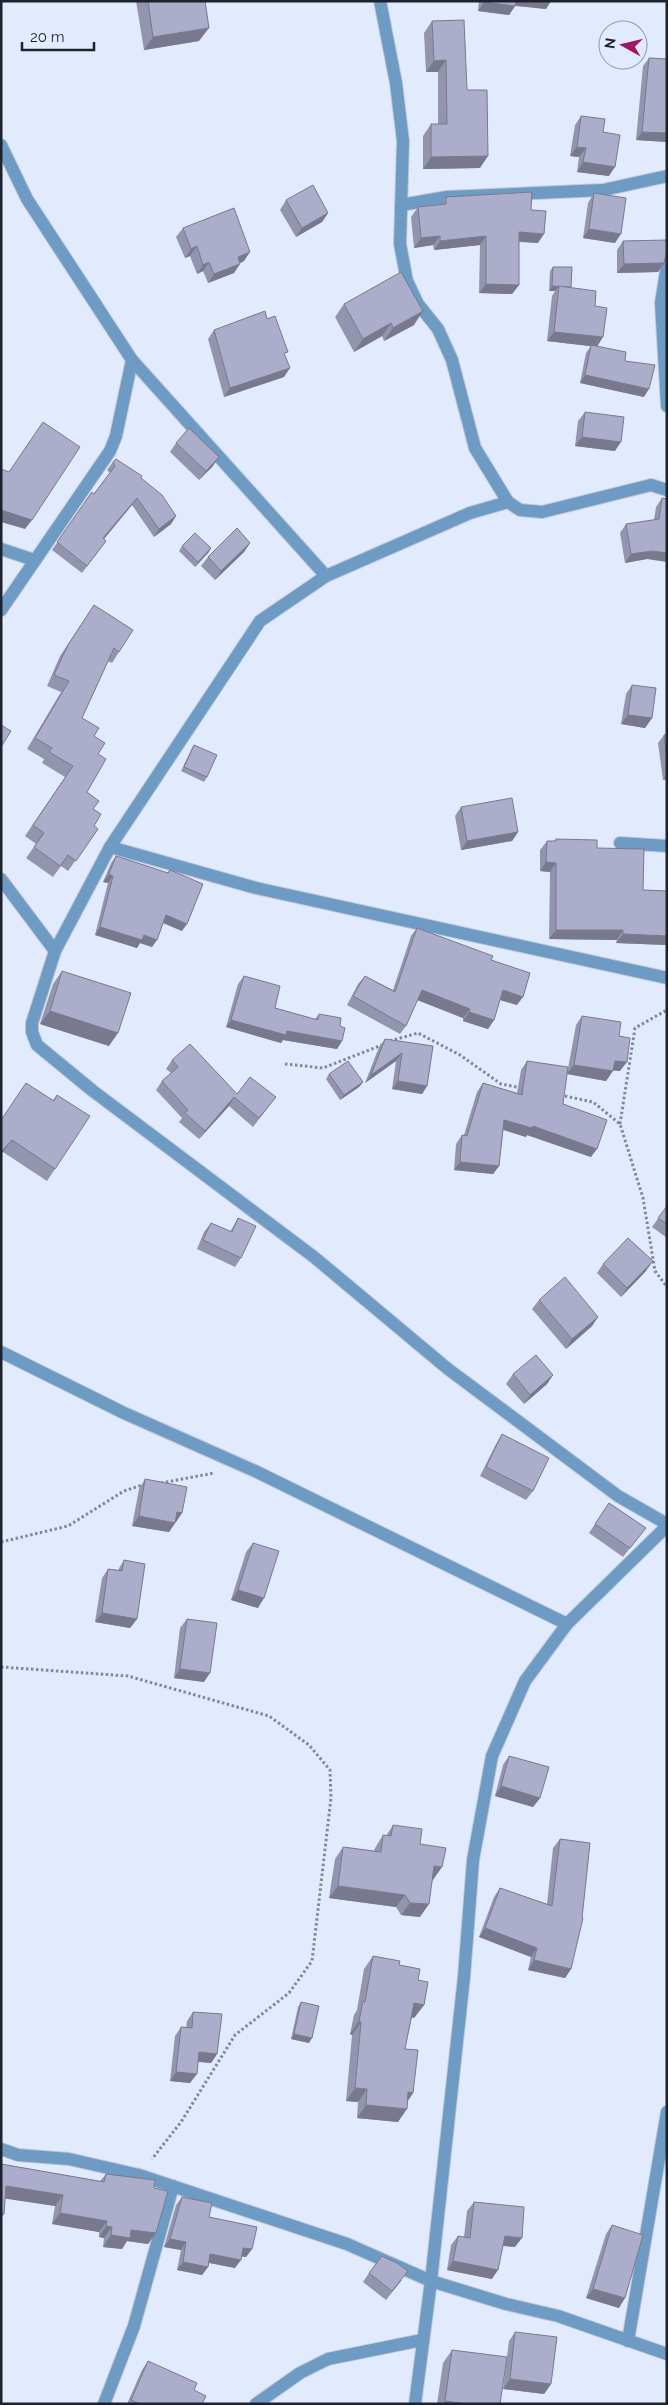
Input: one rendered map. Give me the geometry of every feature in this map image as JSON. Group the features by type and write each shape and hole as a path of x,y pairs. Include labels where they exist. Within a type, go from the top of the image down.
{"street":[{"path":"380,1 396,83 403,141 400,244 407,281 418,304 438,329 452,360 474,448 508,502 520,510 542,512 651,485 667,490"},
{"path":"1,145 27,199 132,360 326,576"},
{"path":"400,205 447,197 603,190 667,176"},
{"path":"667,265 661,303 667,406"},
{"path":"1,610 110,451 116,436 132,360"},
{"path":"415,2404 431,2281 464,1977 473,1860 492,1756 524,1681 567,1624 667,1525 618,1496 448,1369 314,1256 93,1091 37,1045 32,1032 32,1023 55,951 110,847 260,621 326,576 470,513 508,502"},
{"path":"1,549 34,560"},
{"path":"620,843 667,846"},
{"path":"110,847 256,888 667,978"},
{"path":"1,879 55,951"},
{"path":"1,1352 124,1413 255,1471 567,1624"},
{"path":"628,2341 667,2112"},
{"path":"1,2149 18,2155 69,2159 139,2175 347,2244 431,2281 506,2304 558,2316 667,2354"},
{"path":"104,2404 134,2326 173,2186"},
{"path":"256,2404 300,2373 328,2359 422,2340"}],"path":[{"path":"667,1010 636,1028 620,1124 644,1198 655,1271 667,1287"},
{"path":"286,1064 323,1068 394,1040 418,1033 460,1055 501,1084 529,1089"},
{"path":"556,1094 593,1102 620,1124"},
{"path":"1,1542 68,1526 124,1491 145,1484 182,1480 217,1473"},
{"path":"1,1667 128,1676 269,1716 308,1745 330,1770 331,1798 312,1960 289,1993 235,2036 181,2122 139,2175"}],"building":[{"path":"148,1 205,1 209,28 153,37"},
{"path":"484,1 516,1 515,6"},
{"path":"464,20 467,90 487,90 488,156 431,157 431,124 447,124 446,60 434,61 432,21"},
{"path":"649,58 667,59 667,133 642,132"},
{"path":"581,116 605,119 603,132 620,135 615,167 583,162 586,148 577,147"},
{"path":"313,185 328,213 302,228 286,200"},
{"path":"532,192 531,210 546,211 544,234 519,232 519,285 486,284 486,236 440,241 440,236 421,238 418,207 446,204 446,197"},
{"path":"594,193 626,198 621,234 589,229"},
{"path":"234,208 250,252 238,257 240,264 214,274 209,262 203,265 197,246 191,249 183,228"},
{"path":"667,240 667,253 664,263 624,264 623,241"},
{"path":"553,267 572,267 571,287 552,286"},
{"path":"401,272 423,311 393,328 391,323 363,339 344,304"},
{"path":"559,286 596,291 595,306 607,308 603,337 554,332"},
{"path":"265,311 267,319 275,316 288,352 284,353 290,368 230,388 214,330"},
{"path":"591,345 626,352 625,361 655,365 649,389 585,375"},
{"path":"585,412 624,417 621,442 582,437"},
{"path":"43,422 80,447 32,520 1,510 1,469 9,472"},
{"path":"189,428 219,457 206,471 176,443"},
{"path":"116,459 142,476 141,478 162,495 176,516 159,529 137,498 103,538 106,541 87,566 57,542 92,492 94,494 115,466 113,462"},
{"path":"662,498 667,499 667,553 653,551 631,554 626,524 659,519"},
{"path":"237,528 250,543 221,571 208,557"},
{"path":"195,533 211,548 198,562 182,546"},
{"path":"94,605 133,630 119,652 114,648 82,718 99,728 94,736 105,743 98,754 106,759 87,792 99,801 93,809 101,814 94,826 98,829 76,861 68,855 60,866 34,847 44,833 33,825 73,766 49,752 52,748 35,738 69,681 54,675 68,645"},
{"path":"632,685 656,688 652,718 628,715"},
{"path":"1,725 11,731 1,747"},
{"path":"667,734 667,759 664,735"},
{"path":"194,745 217,755 207,777 184,767"},
{"path":"512,798 518,832 467,841 461,807"},
{"path":"556,839 597,840 597,848 644,849 643,890 667,891 667,936 623,934 623,930 556,930 556,863 546,862 547,841 556,841"},
{"path":"116,856 168,873 170,870 203,884 187,924 166,915 157,940 144,935 142,940 100,927 113,876 109,874"},
{"path":"417,928 493,956 491,960 530,973 523,997 503,990 494,1020 469,1012 470,1009 422,990 406,1026 353,996 365,976 395,992"},
{"path":"62,971 131,993 118,1033 50,1011"},
{"path":"244,976 280,986 275,1008 318,1020 319,1014 341,1018 340,1026 345,1028 342,1041 287,1031 286,1035 231,1020"},
{"path":"582,1016 621,1022 619,1036 630,1038 627,1062 615,1061 613,1071 574,1065"},
{"path":"385,1039 433,1046 427,1086 398,1081 402,1053 371,1075"},
{"path":"190,1044 237,1094 250,1077 276,1097 259,1118 234,1097 205,1131 185,1113 188,1110 162,1081 178,1067 172,1060"},
{"path":"348,1061 363,1082 344,1095 329,1074"},
{"path":"527,1061 568,1067 563,1104 607,1120 597,1149 533,1126 532,1128 504,1120 499,1166 460,1162 462,1135 467,1136 483,1083 522,1095"},
{"path":"26,1083 54,1101 57,1095 90,1116 55,1169 12,1140 1,1152 1,1120"},
{"path":"667,1206 667,1224 658,1218"},
{"path":"238,1218 256,1226 241,1258 203,1240 211,1223 232,1232"},
{"path":"628,1238 653,1261 627,1288 603,1264"},
{"path":"565,1277 598,1317 572,1339 539,1300"},
{"path":"536,1355 553,1375 530,1395 513,1374"},
{"path":"502,1434 549,1458 533,1491 486,1467"},
{"path":"145,1479 187,1487 182,1513 177,1512 175,1523 139,1516"},
{"path":"609,1503 646,1528 630,1548 595,1524"},
{"path":"253,1543 279,1551 264,1598 238,1590"},
{"path":"124,1560 145,1564 137,1619 102,1613 108,1569 122,1571"},
{"path":"187,1619 217,1623 210,1673 180,1669"},
{"path":"509,1756 549,1767 540,1798 501,1786"},
{"path":"393,1825 422,1829 420,1844 446,1848 442,1867 434,1866 429,1904 410,1903 405,1895 338,1886 343,1847 381,1852 383,1835 391,1836"},
{"path":"560,1839 590,1843 583,1918 571,1969 534,1960 537,1948 485,1928 500,1888 552,1906"},
{"path":"373,1956 400,1961 399,1965 420,1969 418,1980 428,1982 424,2005 414,2003 405,2049 418,2050 413,2093 408,2092 407,2109 366,2105 367,2089 355,2088 361,2022 359,2021 363,2001 365,2002"},
{"path":"301,2002 319,2006 312,2038 294,2034"},
{"path":"193,2012 222,2014 217,2054 199,2052 197,2074 176,2072 181,2027 192,2028"},
{"path":"1,2164 104,2182 106,2174 155,2180 154,2188 168,2191 156,2233 131,2230 130,2238 111,2235 112,2227 106,2226 107,2221 60,2213 63,2195 6,2186 4,2214 1,2214"},
{"path":"182,2197 212,2203 209,2217 257,2227 252,2249 243,2248 241,2260 210,2254 208,2267 183,2262 186,2242 170,2239"},
{"path":"474,2202 524,2207 522,2238 505,2236 498,2270 453,2261 458,2236 470,2238"},
{"path":"612,2225 643,2235 625,2298 593,2289"},
{"path":"382,2256 408,2271 392,2291 369,2273"},
{"path":"515,2332 557,2337 551,2384 510,2379"},
{"path":"452,2350 507,2357 500,2404 467,2404 445,2401"},
{"path":"148,2361 197,2383 194,2390 206,2396 202,2404 140,2404 131,2400"}]}
